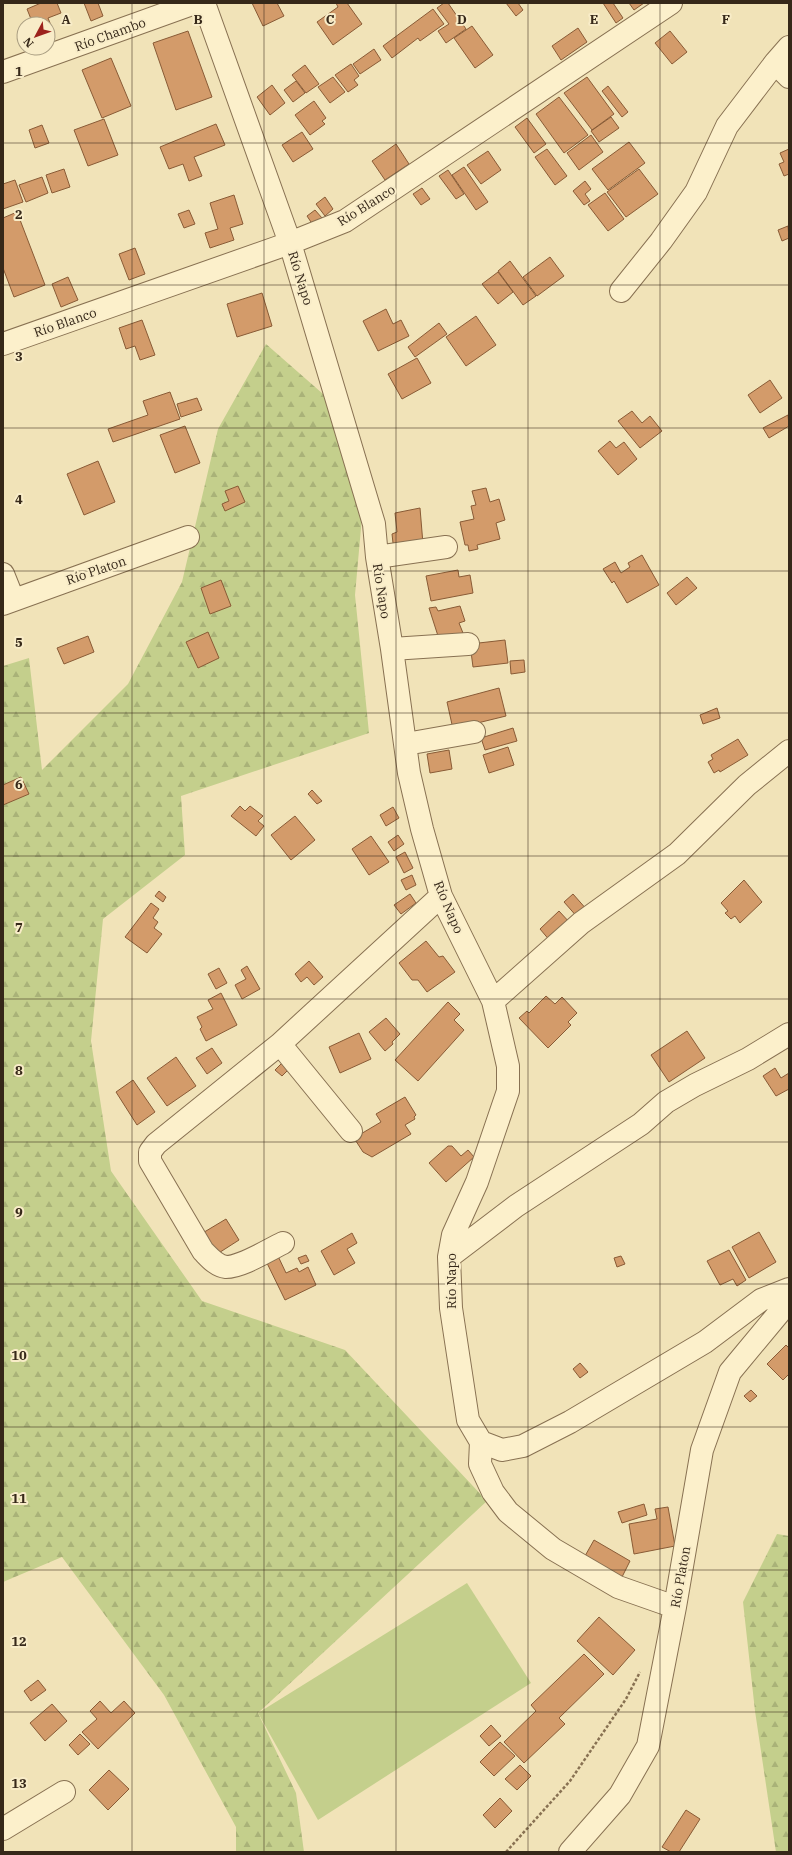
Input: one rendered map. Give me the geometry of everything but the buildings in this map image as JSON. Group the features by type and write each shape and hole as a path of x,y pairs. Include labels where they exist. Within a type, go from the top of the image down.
{"street":[{"name":"Río Chambo","path":"3,72 194,3"},
{"name":"Río Napo","path":"204,3 290,243 374,524 377,557 392,649 409,773 422,829 441,896 494,1001 508,1066 508,1090 477,1182 453,1235 449,1257 451,1308 468,1420 481,1442"},
{"name":"Río Blanco","path":"3,344 290,243 345,221 671,3"},
{"path":"621,291 661,241 696,192 727,126 784,62"},
{"name":"Río Platon","path":"8,602 188,537"},
{"path":"377,557 446,547"},
{"path":"3,574 8,602"},
{"path":"392,649 468,644"},
{"path":"406,744 474,732"},
{"path":"494,1001 581,923 677,854 747,785 789,751"},
{"path":"283,1243 243,1262 226,1266 215,1263 203,1251 150,1161 150,1152 156,1144 280,1044 441,896"},
{"path":"449,1257 516,1206 642,1124 666,1102 695,1085 748,1059 789,1034"},
{"path":"280,1044 351,1131"},
{"path":"675,1607 618,1587 553,1549 508,1512 493,1492 480,1464 481,1442 502,1450 523,1446 570,1422 705,1342 761,1300 789,1289"},
{"name":"Río Platon","path":"570,1852 620,1795 648,1746 675,1607 702,1450 730,1372 789,1301"},
{"path":"3,1829 64,1792"}],"path":[{"path":"506,1852 570,1781 626,1699 642,1668"}],"green space":[{"path":"266,344 355,422 362,517 355,595 369,733 181,796 185,855 103,919 91,1041 111,1171 202,1301 345,1350 487,1501 258,1713 296,1793 304,1852 236,1852 236,1827 164,1695 62,1557 3,1582 3,666 29,658 42,770 128,684 182,582 218,429"},
{"path":"777,1534 789,1536 789,1852 776,1852 755,1711 743,1602"},
{"path":"467,1583 531,1683 318,1820 258,1713"}]}
